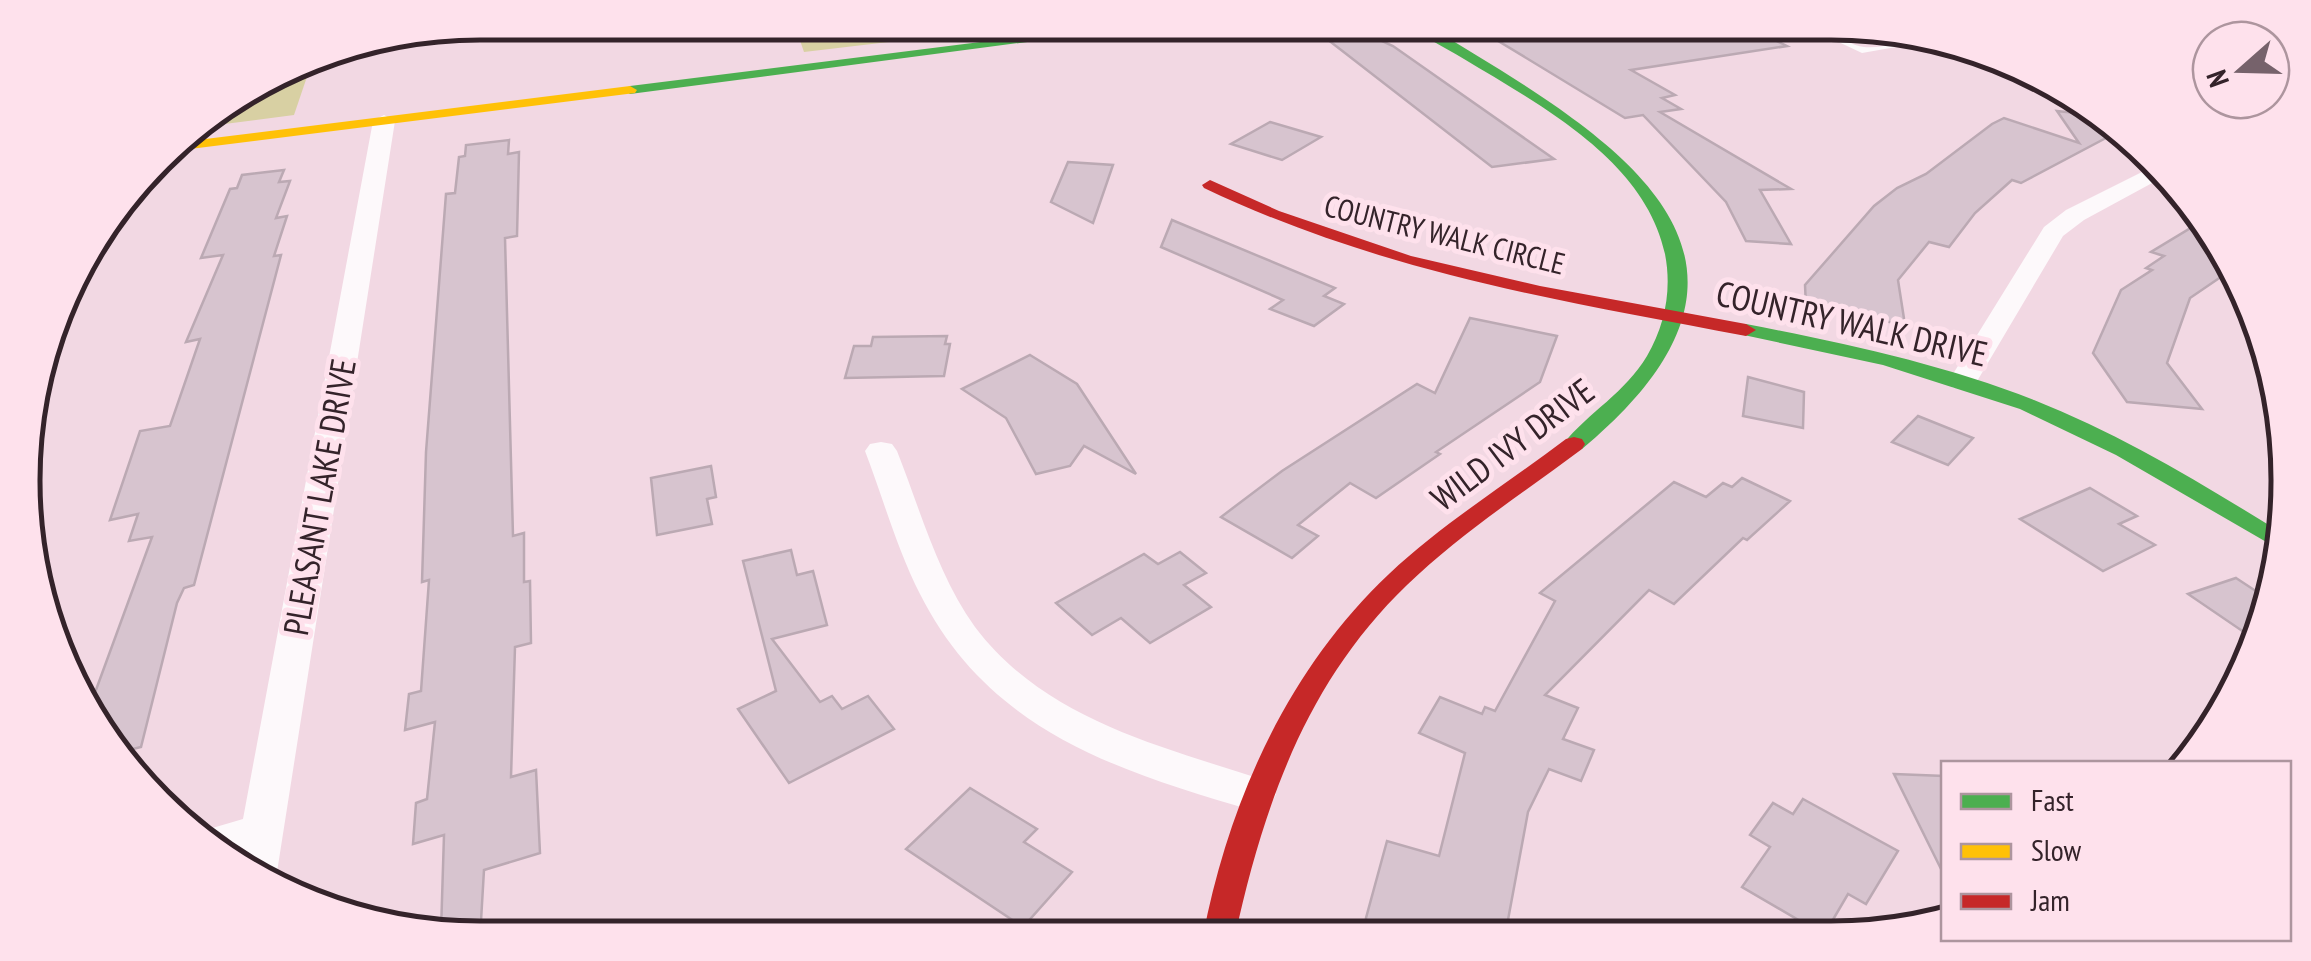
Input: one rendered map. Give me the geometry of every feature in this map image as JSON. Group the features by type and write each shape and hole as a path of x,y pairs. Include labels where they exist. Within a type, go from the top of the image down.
{"street":[{"path":"195,145 1031,40"},
{"name":"WILD IVY DRIVE","path":"1222,921 1225,896 1255,794 1316,676 1363,614 1440,543 1616,412 1656,364 1674,318 1679,296 1676,256 1662,215 1636,178 1601,146 1439,40"},
{"name":"PLEASANT LAKE DRIVE","path":"258,852 384,122"},
{"path":"1963,382 2053,232 2146,177"},
{"name":"COUNTRY WALK CIRCLE","path":"1210,185 1272,217 1358,248 1444,271 1674,318"},
{"name":"COUNTRY WALK DRIVE","path":"1674,318 1870,358 1963,382 2040,409 2135,453 2267,535"},
{"path":"881,451 938,594 981,660 1042,708 1094,741 1159,768 1255,794"}],"lane":[{"path":"1841,40 1862,50 1894,45"}],"shaded area":[{"path":"800,40 906,40 804,52"},
{"path":"307,76 294,115 221,124 260,99"}],"building":[{"path":"1328,40 1380,40 1393,46 1554,159 1492,167"},
{"path":"1775,40 1787,46 1631,70 1675,95 1662,98 1681,109 1660,112 1791,189 1760,190 1791,244 1746,241 1726,202 1643,115 1625,118 1500,42"},
{"path":"2057,111 2073,113 2107,137 2021,183 2012,180 1975,213 1949,247 1929,242 1898,280 1905,325 1806,306 1805,285 1874,206 1897,188 1926,174 1992,124 2004,118 2079,143"},
{"path":"1270,122 1321,137 1282,160 1231,144"},
{"path":"509,140 508,154 519,152 517,236 505,238 513,536 524,533 524,582 530,581 531,643 515,647 511,777 536,770 540,853 484,870 481,921 441,919 444,835 413,844 416,803 427,799 435,722 405,730 409,694 421,691 429,580 422,582 426,452 446,194 455,193 459,157 465,156 466,145"},
{"path":"1068,162 1113,165 1093,223 1051,202"},
{"path":"284,170 279,182 290,181 276,218 287,216 274,256 281,255 194,585 184,588 177,603 141,747 131,749 95,693 152,537 129,541 138,514 110,520 140,431 170,426 200,339 186,342 223,255 201,258 230,189 237,188 242,175"},
{"path":"1172,220 1335,288 1324,296 1344,304 1314,326 1270,309 1283,300 1161,247"},
{"path":"2191,228 2221,277 2190,298 2167,363 2202,409 2127,402 2093,353 2121,290 2152,270 2146,268 2164,256 2151,252"},
{"path":"1470,318 1557,336 1540,382 1376,498 1350,483 1298,525 1318,536 1292,558 1221,517 1282,471 1417,384 1435,393"},
{"path":"947,336 945,344 950,344 944,376 845,378 854,346 871,346 873,337"},
{"path":"1030,355 1077,384 1136,474 1084,446 1070,466 1036,474 1006,418 962,389"},
{"path":"1748,377 1804,392 1803,428 1743,416"},
{"path":"1918,416 1973,438 1948,465 1892,442"},
{"path":"711,466 716,497 707,499 712,524 657,535 651,478"},
{"path":"1742,478 1790,501 1747,540 1743,538 1674,604 1649,590 1545,695 1578,708 1563,739 1594,750 1581,781 1549,769 1528,812 1508,921 1366,921 1387,841 1439,856 1465,753 1419,733 1440,697 1482,714 1485,707 1495,711 1555,601 1540,593 1674,482 1706,497 1723,483 1732,487"},
{"path":"2090,488 2137,516 2119,524 2155,545 2103,571 2020,519"},
{"path":"791,550 797,575 813,571 827,625 772,639 820,702 832,696 842,709 868,696 894,729 789,783 738,709 776,691 743,561"},
{"path":"1180,552 1206,573 1184,585 1211,607 1150,643 1121,618 1092,635 1056,603 1144,554 1158,564"},
{"path":"2236,578 2257,592 2244,632 2188,594"},
{"path":"1894,774 1941,776 1941,869"},
{"path":"970,788 1037,829 1024,842 1072,872 1028,921 1014,921 906,849"},
{"path":"1803,799 1898,851 1866,904 1848,894 1832,921 1800,921 1742,887 1770,847 1750,835 1773,803 1793,814"}],"traffic: fast":[{"path":"630,90 1029,40"},
{"path":"1441,40 1563,116 1618,161 1647,192 1670,239 1677,271 1670,329 1641,380 1574,444"},
{"path":"1746,330 1888,361 2027,405 2123,450 2267,535"}],"traffic: slow":[{"path":"195,145 630,90"}],"traffic: jam":[{"path":"1210,185 1274,215 1405,260 1540,292 1746,330"},
{"path":"1222,921 1260,789 1303,698 1331,656 1398,579 1462,526 1574,444"}]}
